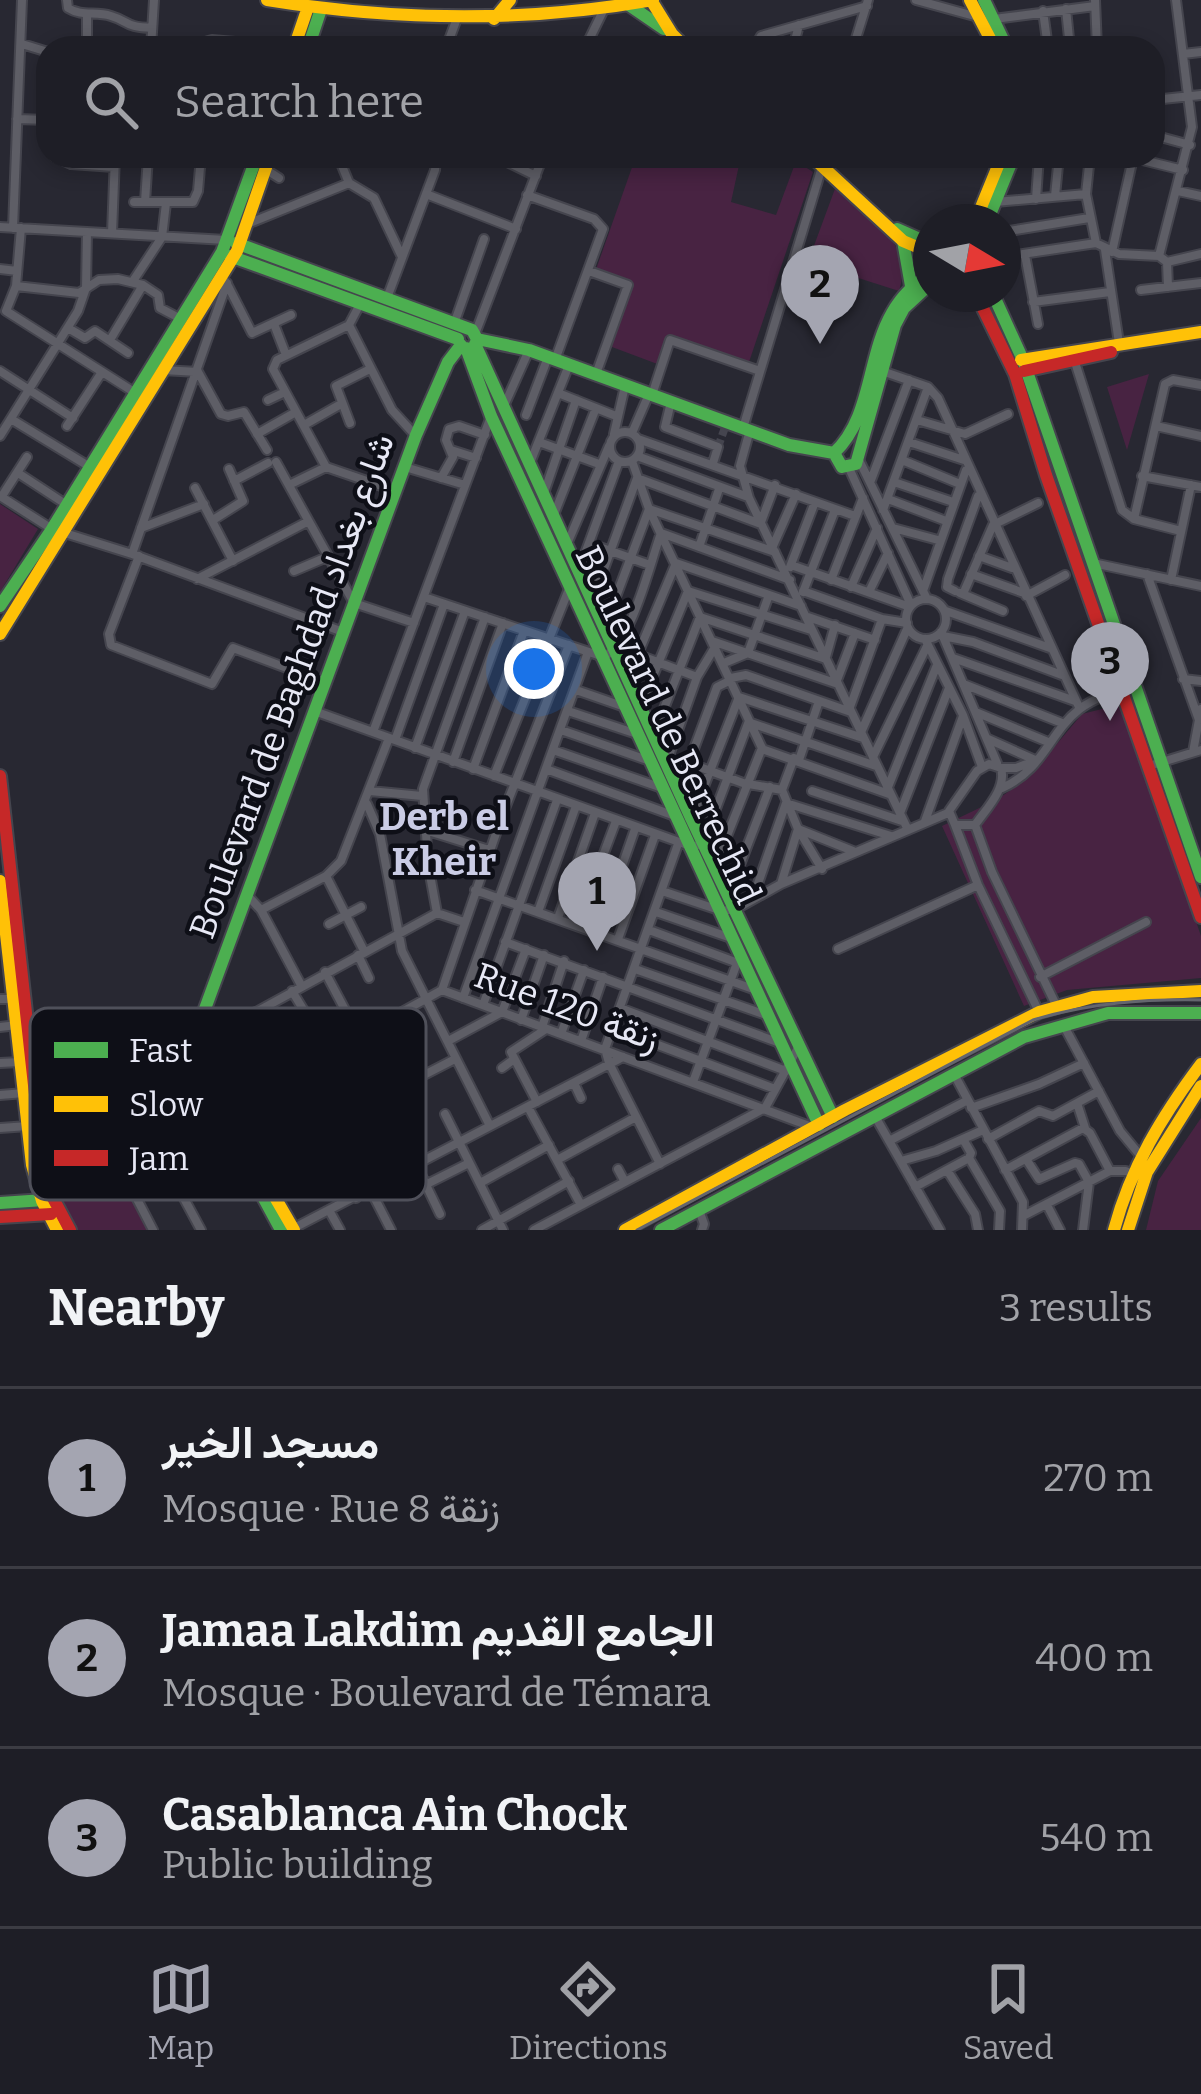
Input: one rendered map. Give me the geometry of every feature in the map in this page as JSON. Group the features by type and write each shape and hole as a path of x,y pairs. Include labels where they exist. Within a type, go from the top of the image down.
{"street":[{"path":"22,0 17,271 16,286 4,308 140,396"},
{"path":"67,0 72,12 112,16 128,27 152,28"},
{"path":"152,36 154,0"},
{"path":"267,0 456,21 604,9 652,0 672,34"},
{"path":"494,19 510,0"},
{"path":"534,0 541,14"},
{"path":"916,0 986,18 1095,3 1096,36"},
{"path":"970,0 998,36"},
{"path":"985,0 991,36"},
{"path":"1016,0 1017,14"},
{"path":"1168,287 1163,259 1197,126 1176,0"},
{"path":"760,36 867,3"},
{"path":"857,36 867,3"},
{"path":"629,5 672,34"},
{"path":"300,36 314,8"},
{"path":"310,36 314,8"},
{"path":"1066,8 1069,36"},
{"path":"591,36 604,9"},
{"path":"1043,11 1046,36"},
{"path":"87,36 88,15"},
{"path":"450,36 456,21"},
{"path":"796,36 800,24"},
{"path":"22,44 36,48"},
{"path":"1183,54 1201,52"},
{"path":"1165,99 1195,96"},
{"path":"17,119 36,120"},
{"path":"1165,140 1201,153"},
{"path":"1165,166 1183,170"},
{"path":"112,233 114,168"},
{"path":"145,202 147,168"},
{"path":"134,202 190,203 196,198 200,168"},
{"path":"253,168 198,372 141,528 109,634 111,645 212,684 233,648 326,683"},
{"path":"0,634 181,319 247,224 266,168"},
{"path":"272,168 279,178"},
{"path":"343,168 349,184 374,198 402,256"},
{"path":"387,298 433,168"},
{"path":"520,168 536,176"},
{"path":"466,338 539,168"},
{"path":"815,168 746,429 742,474 749,498 802,599 904,822"},
{"path":"825,168 913,245"},
{"path":"982,204 997,168"},
{"path":"1009,168 995,202 1086,194"},
{"path":"1036,199 1038,168"},
{"path":"1055,197 1058,168"},
{"path":"1089,168 1090,218 1104,248 1119,344"},
{"path":"1104,248 1126,168"},
{"path":"247,224 349,184"},
{"path":"1178,191 1201,196"},
{"path":"425,194 516,229"},
{"path":"526,415 557,361 602,235 600,222 527,195"},
{"path":"110,340 162,237 166,203"},
{"path":"1021,229 1090,218"},
{"path":"889,224 913,235"},
{"path":"0,227 205,242 387,298 466,338"},
{"path":"0,436 60,343 86,288 87,232"},
{"path":"466,338 484,239"},
{"path":"863,735 908,625 911,606 863,498 853,455 889,317 911,286 903,241"},
{"path":"1021,255 1104,248 1163,259 1201,254"},
{"path":"231,249 360,304 466,338 529,350 788,445 853,455"},
{"path":"1025,255 1038,324"},
{"path":"0,269 17,271"},
{"path":"589,271 628,285 596,375"},
{"path":"225,279 250,332 291,316"},
{"path":"0,606 57,530 90,467 225,279"},
{"path":"16,286 73,293 99,280 138,283 158,295 160,308 181,319"},
{"path":"1141,290 1201,283"},
{"path":"1033,302 1110,292"},
{"path":"876,369 898,319 913,303"},
{"path":"360,304 349,325 277,360 273,369 326,467 396,491"},
{"path":"987,312 1019,367 1046,475 1129,690 1201,917"},
{"path":"999,312 1093,563 1129,690"},
{"path":"274,324 286,355"},
{"path":"349,325 398,420 416,436"},
{"path":"68,328 88,336 95,331 128,352"},
{"path":"1019,367 1119,344 1201,335"},
{"path":"1019,367 1201,335"},
{"name":"Boulevard de Berrechid","path":"466,338 504,406 593,599 610,653 629,676 634,707"},
{"name":"Boulevard de Berrechid","path":"466,338 491,416 570,586 610,653 673,789 692,845 833,1117"},
{"name":"Boulevard de Baghdad شارع بغداد","path":"206,1008 416,436 448,362 466,338"},
{"path":"715,866 762,748 649,509 637,478 635,436 670,340 760,371"},
{"path":"504,406 529,350"},
{"path":"1074,358 1122,510 1134,519 1181,531"},
{"path":"530,463 558,394 557,361"},
{"path":"350,423 337,384 370,369"},
{"path":"876,369 928,387 938,398 1077,704"},
{"path":"163,370 198,372"},
{"path":"0,371 70,422 102,371"},
{"path":"198,372 221,414 245,413 267,450"},
{"path":"870,482 908,380"},
{"path":"1134,519 1165,384 1179,380 1201,386"},
{"path":"567,546 614,435 625,386"},
{"path":"883,509 928,387"},
{"path":"268,400 285,392"},
{"path":"558,394 616,416"},
{"path":"544,493 576,400"},
{"path":"671,402 664,428 718,447 713,464"},
{"path":"304,425 341,404"},
{"path":"553,517 596,408"},
{"path":"257,434 296,412"},
{"path":"917,420 964,434 1008,414"},
{"path":"373,732 491,416"},
{"path":"11,419 90,467"},
{"path":"1155,426 1201,436"},
{"path":"441,478 452,457 446,435 451,427 484,435"},
{"path":"614,435 622,431 855,516"},
{"path":"539,442 598,464"},
{"path":"909,442 965,464"},
{"path":"609,446 619,461"},
{"path":"451,450 476,458"},
{"path":"834,453 837,463 853,455"},
{"path":"853,455 925,596 944,609 1050,648"},
{"path":"27,458 1,496 57,530 344,632"},
{"path":"619,461 634,459 749,498"},
{"path":"902,460 960,484"},
{"path":"494,776 546,638 591,544 619,461"},
{"path":"234,481 272,463 354,603 414,623"},
{"path":"911,606 925,596 938,540 965,464"},
{"path":"289,485 326,467"},
{"path":"405,467 466,485"},
{"path":"213,520 242,503 229,469"},
{"path":"18,472 67,505"},
{"path":"1142,476 1196,486 1171,580"},
{"path":"637,478 762,523"},
{"path":"593,599 637,478"},
{"path":"894,482 953,502"},
{"path":"762,523 775,485"},
{"path":"195,488 233,561"},
{"path":"1116,488 1137,496"},
{"path":"699,547 719,489"},
{"path":"775,549 796,494"},
{"path":"979,494 947,587 1003,610"},
{"path":"831,580 863,498"},
{"path":"888,499 946,521"},
{"path":"789,572 815,502"},
{"path":"944,609 971,574 993,525 1038,503"},
{"path":"141,528 204,504"},
{"path":"649,509 775,549"},
{"path":"605,626 649,509"},
{"path":"802,599 835,510"},
{"path":"197,579 308,522"},
{"path":"851,587 878,527"},
{"path":"892,527 938,540"},
{"path":"424,597 588,652 610,653 662,533"},
{"path":"662,533 911,606"},
{"path":"591,544 650,565"},
{"path":"869,592 889,552"},
{"path":"904,553 932,561"},
{"path":"979,556 1013,568"},
{"path":"294,571 327,557"},
{"path":"676,562 769,595 908,625 927,642 982,766"},
{"path":"629,676 676,562"},
{"path":"1093,563 1201,586"},
{"path":"971,574 1025,594 1065,575"},
{"path":"1147,574 1199,720"},
{"path":"688,591 813,630"},
{"path":"576,690 634,707 658,664 688,591"},
{"path":"724,663 748,653 769,595"},
{"path":"261,910 326,876 344,856 445,604"},
{"path":"944,609 942,634 1004,779 975,825"},
{"path":"415,748 465,611"},
{"path":"700,616 826,658"},
{"path":"568,711 647,734 700,616"},
{"path":"437,913 422,796 485,617"},
{"path":"807,617 875,640"},
{"path":"851,710 881,619"},
{"path":"453,762 503,623"},
{"path":"826,658 835,626"},
{"path":"473,769 524,631"},
{"path":"838,682 855,633"},
{"path":"875,762 927,642 942,634 1064,675"},
{"path":"714,644 838,682"},
{"path":"561,730 659,762 714,644"},
{"name":"Rue 120 زنقة","path":"569,645 489,850 442,990 817,1126"},
{"path":"463,998 588,652"},
{"path":"639,655 697,677"},
{"path":"952,658 1077,704 1129,690"},
{"path":"889,791 938,664"},
{"path":"553,750 673,789 689,763 715,692 731,679 746,675 851,710"},
{"path":"1183,679 1201,682"},
{"path":"965,685 1062,723"},
{"path":"662,891 729,910 892,836 904,822 950,687"},
{"path":"739,697 863,735"},
{"path":"546,770 685,818 739,697"},
{"path":"819,701 782,790 797,829 822,868"},
{"path":"1001,788 1028,773 1077,704"},
{"path":"1155,765 1197,751 1201,709"},
{"path":"317,712 635,829 692,845"},
{"path":"978,713 1048,742"},
{"path":"925,822 963,715"},
{"path":"750,722 875,762"},
{"path":"660,1164 608,1064 605,1049 662,891 728,777 750,722"},
{"path":"988,739 1035,760"},
{"path":"762,748 889,791"},
{"path":"982,766 1019,767 1035,760"},
{"path":"689,763 782,790"},
{"path":"1155,765 1201,878"},
{"path":"812,791 904,822 925,822 948,813 982,766"},
{"path":"0,776 7,934 4,966 30,1109"},
{"path":"729,893 770,788"},
{"path":"370,791 422,796"},
{"path":"483,1005 557,800"},
{"path":"786,803 892,836"},
{"path":"754,896 786,803"},
{"path":"367,804 380,834 402,951 490,1126"},
{"path":"538,912 576,806"},
{"path":"948,813 1039,1012"},
{"path":"558,919 595,814"},
{"path":"577,925 616,821"},
{"path":"955,825 975,825"},
{"path":"975,825 1056,1005"},
{"path":"599,932 635,829"},
{"path":"797,829 854,852"},
{"path":"781,884 797,829"},
{"path":"424,830 489,850"},
{"path":"618,939 655,836"},
{"name":"Boulevard de Berrechid","path":"692,845 715,866 729,893 740,962 817,1126"},
{"path":"326,876 347,914 369,978"},
{"path":"0,880 30,1093"},
{"path":"838,950 978,885"},
{"path":"475,890 757,990"},
{"path":"248,896 261,910 304,1008"},
{"path":"329,924 362,907"},
{"path":"656,912 734,939"},
{"path":"263,1008 437,913 464,922"},
{"path":"1040,976 1146,922"},
{"path":"649,931 740,962 693,1082"},
{"path":"1005,944 1022,935"},
{"path":"505,942 782,1044"},
{"path":"450,1040 502,1012 526,949"},
{"path":"521,1020 544,955"},
{"path":"564,962 544,1028 513,1048 513,1060 581,1205"},
{"path":"635,969 769,1016"},
{"path":"561,1034 584,970"},
{"path":"325,972 343,1008"},
{"path":"581,1041 603,977"},
{"path":"410,1008 442,990"},
{"path":"625,1230 1039,1012 1126,993 1201,991"},
{"path":"620,1008 788,1067"},
{"path":"661,1230 1014,1042 1063,1024 1127,1011 1201,1013"},
{"path":"1063,1024 1126,1140 1139,1154"},
{"path":"0,1027 16,1025"},
{"path":"614,1028 776,1089"},
{"path":"534,1230 765,1108 799,1046"},
{"path":"426,1159 623,1057"},
{"path":"426,1076 455,1059"},
{"path":"502,1068 513,1060"},
{"path":"0,1063 22,1062"},
{"path":"889,1141 969,1104 1040,1084 1084,1063"},
{"path":"1128,1230 1139,1154 1201,1064"},
{"path":"955,1076 1023,1202 1022,1230"},
{"path":"574,1083 581,1098"},
{"path":"1114,1230 1137,1176 1201,1086"},
{"path":"901,1162 1040,1111 1051,1116 1099,1091"},
{"path":"0,1095 26,1093"},
{"path":"1076,1103 1110,1171"},
{"path":"445,1114 501,1225"},
{"path":"557,1160 636,1117"},
{"path":"876,1118 940,1230"},
{"path":"0,1128 30,1133"},
{"path":"1005,1170 1087,1131"},
{"path":"964,1139 1000,1211 999,1230"},
{"path":"480,1184 549,1145"},
{"path":"915,1187 969,1157"},
{"path":"1025,1159 1039,1179 1076,1162 1089,1182 1083,1230"},
{"path":"427,1184 470,1162"},
{"path":"618,1168 625,1182"},
{"path":"947,1169 975,1214 978,1230"},
{"path":"1025,1215 1110,1171 1137,1176"},
{"path":"426,1181 440,1214"},
{"path":"482,1230 501,1225 568,1181"},
{"path":"48,1200 70,1230"},
{"path":"50,1200 57,1230"},
{"path":"136,1200 153,1230"},
{"path":"185,1200 201,1230"},
{"name":"Boulevard de Baghdad شارع بغداد","path":"266,1200 280,1230"},
{"name":"Boulevard de Baghdad شارع بغداد","path":"274,1200 292,1230"},
{"path":"292,1230 352,1200"},
{"path":"376,1200 392,1230"},
{"path":"0,1204 51,1206"},
{"path":"1047,1205 1060,1230"},
{"path":"0,1217 51,1206"},
{"path":"699,1210 702,1230"},
{"path":"330,1212 340,1230"}],"shaded area":[{"path":"632,168 738,168 731,202 776,215 793,168 813,172 748,365 669,340 660,365 612,347 624,288 594,275"},
{"path":"836,186 894,244 902,274 899,291 808,262"},
{"path":"1149,374 1127,450 1107,387"},
{"path":"0,504 38,529 0,592"},
{"path":"1122,704 1201,936 1201,978 1067,990 1024,1006 942,826 998,799 1029,777 1082,714"},
{"path":"1201,1118 1201,1230 1146,1230 1158,1181"},
{"path":"62,1200 136,1200 152,1230 76,1230"}],"tunnel":[{"path":"718,447 727,422"}],"tram line":[{"path":"637,1230 1033,1020 1116,1003 1201,1000"}],"traffic: fast":[{"path":"984,0 1001,36"},
{"path":"629,5 664,29"},
{"path":"312,36 321,9"},
{"path":"0,606 222,252 253,168"},
{"path":"994,204 1009,168"},
{"path":"897,229 913,236"},
{"path":"903,241 911,286"},
{"path":"236,243 472,330 477,339"},
{"path":"230,256 458,339"},
{"path":"834,453 856,422 892,313 913,287"},
{"path":"834,453 842,467 856,464 895,325 913,300"},
{"path":"1001,312 1023,360 1201,877"},
{"path":"477,339 529,350 789,445 834,453"},
{"path":"475,344 833,1117"},
{"path":"205,1008 416,435 448,362 461,345"},
{"path":"466,348 491,416 819,1125"},
{"path":"661,1230 1024,1037 1108,1013 1201,1013"},
{"path":"0,1203 44,1200"},
{"path":"265,1200 281,1230"}],"traffic: slow":[{"path":"267,0 364,12 460,16 556,13 653,0"},
{"path":"494,19 510,0"},
{"path":"651,0 674,36"},
{"path":"970,0 989,36"},
{"path":"298,36 308,7"},
{"path":"0,634 237,251 266,168"},
{"path":"824,168 913,245"},
{"path":"982,204 997,168"},
{"path":"1021,360 1201,332"},
{"path":"0,881 30,1147"},
{"path":"625,1230 845,1110 1039,1012 1093,997 1201,991"},
{"path":"1114,1230 1149,1143 1201,1064"},
{"path":"1128,1230 1147,1172 1201,1086"},
{"path":"42,1200 57,1230"},
{"path":"277,1200 294,1230"}],"traffic: jam":[{"path":"985,312 1015,374 1201,917"},
{"path":"1024,371 1111,352"},
{"path":"0,776 30,1049"},
{"path":"54,1200 70,1230"},
{"path":"0,1217 51,1214"}],"place":[{"name":"Jamaa Lakdim الجامع القديم","path":"820,344"},
{"name":"Casablanca Ain Chock","path":"1110,721"},
{"name":"مسجد الخير","path":"597,951"}],"district":[{"name":"Derb el Kheir","path":"444,840"}]}
